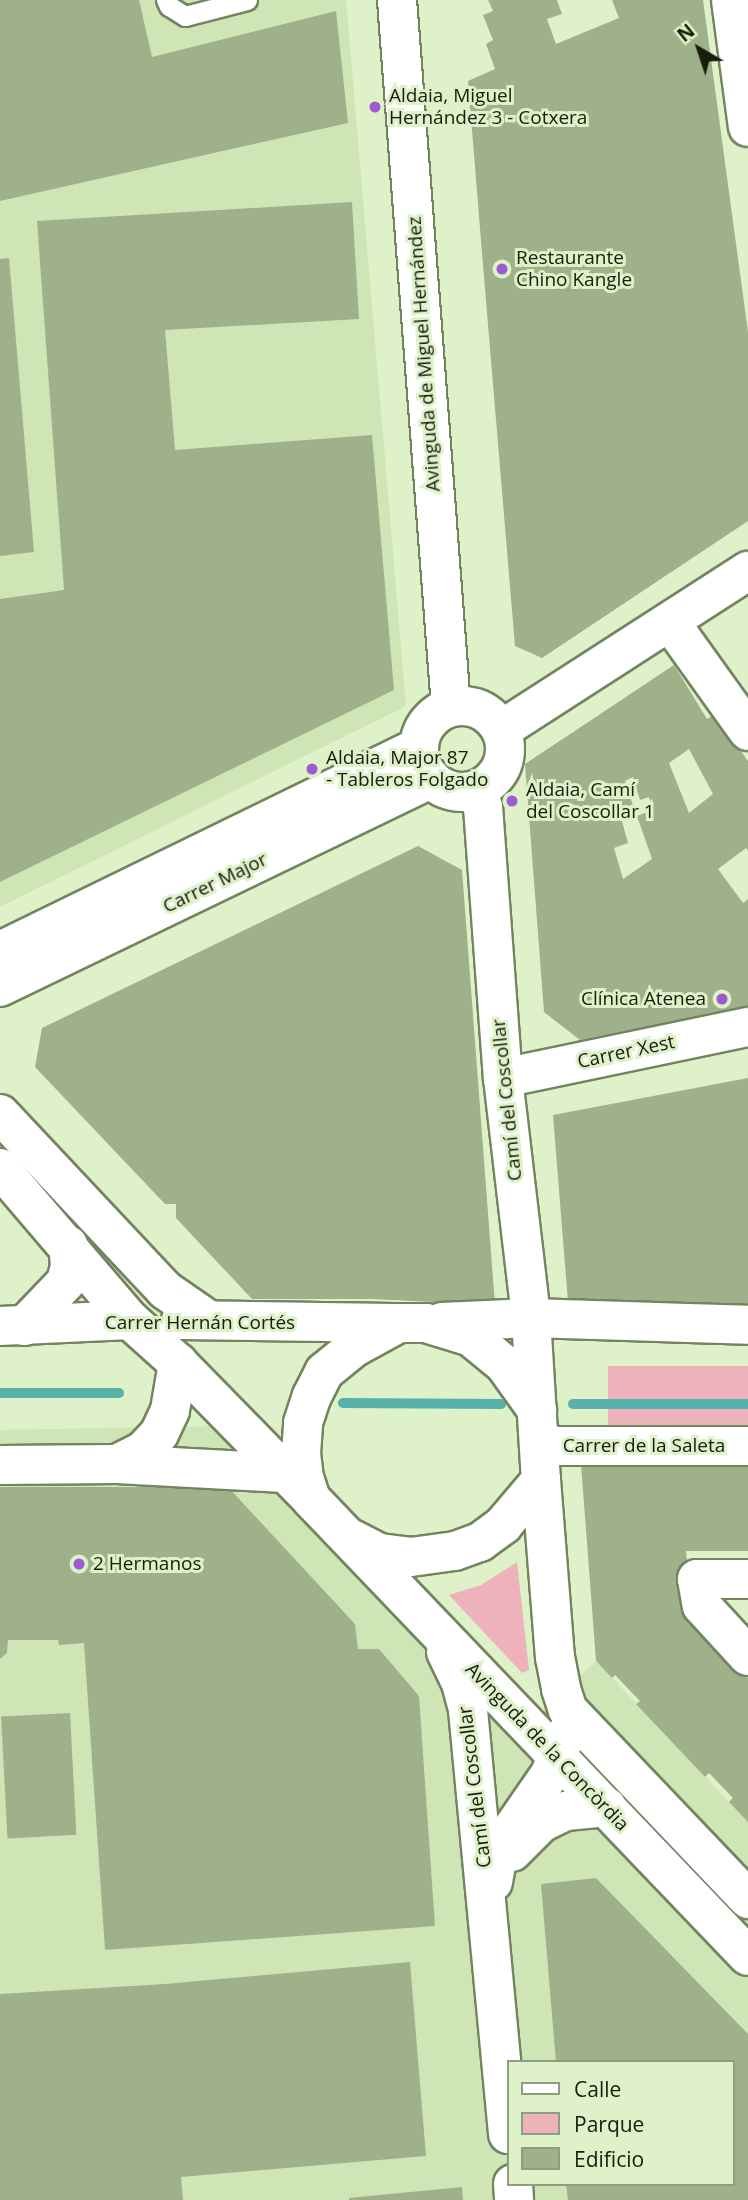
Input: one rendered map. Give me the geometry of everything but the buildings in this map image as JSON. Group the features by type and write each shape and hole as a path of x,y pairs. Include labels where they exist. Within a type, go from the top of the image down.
{"street":[{"name":"Avinguda de Miguel Hernández","path":"397,0 451,707"},
{"path":"731,0 748,127"},
{"path":"501,730 748,571"},
{"path":"670,622 748,730"},
{"path":"466,706 480,710 493,718 501,730 505,744 498,773 475,790 448,790 425,763 428,722 438,712 451,707 466,706"},
{"name":"Carrer Major","path":"0,951 425,763"},
{"name":"Carrer Major","path":"0,988 425,763"},
{"name":"Camí del Coscollar","path":"475,790 483,807 503,1078 531,1318 555,1657 568,1710 560,1757 505,1839 491,1890"},
{"name":"Carrer Xest","path":"503,1078 748,1027"},
{"path":"0,1114 165,1290 207,1319"},
{"path":"0,1168 130,1320 178,1363 347,1537 380,1553 411,1557 456,1551 480,1542 503,1525 541,1480"},
{"path":"12,1326 66,1282 70,1266 68,1245"},
{"name":"Carrer Hernán Cortés","path":"12,1326 130,1320 413,1323 531,1318 748,1325"},
{"path":"298,1486 304,1478 303,1423 324,1372 355,1347 413,1323 471,1337 504,1364 539,1425"},
{"name":"Carrer Hernán Cortés","path":"117,1464 144,1451 159,1434 170,1410 178,1363"},
{"name":"Carrer de la Saleta","path":"539,1425 555,1446 748,1446"},
{"name":"Carrer Hernán Cortés","path":"0,1465 117,1464 298,1486"},
{"name":"Avinguda de la Concòrdia","path":"347,1537 748,1956"},
{"path":"748,1579 697,1578 702,1606 748,1656"},
{"name":"Camí del Coscollar","path":"438,1634 461,1683 468,1710 491,1890 506,2105"},
{"name":"Camí del Coscollar","path":"568,1710 748,1899"},
{"path":"491,1890 541,1823 566,1811 607,1807"}],"lane":[{"path":"166,0 169,6 185,16 247,0"}],"shaded area":[{"path":"0,0 346,0 406,706 0,907"},
{"path":"217,1426 514,1739 596,1661 748,1822 748,2200 0,2200 0,1430"}],"green space":[{"path":"608,1366 748,1366 748,1430 608,1430"},
{"path":"517,1562 529,1670 522,1673 449,1595 481,1585"}],"waterway":[{"path":"0,1393 119,1393"},
{"path":"343,1403 501,1404"},
{"path":"573,1404 748,1404"}],"place":[{"name":"Aldaia, Miguel Hernández 3 - Cotxera","path":"375,107"},
{"name":"Restaurante Chino Kangle","path":"502,269"},
{"name":"Aldaia, Major 87 - Tableros Folgado","path":"312,769"},
{"name":"Aldaia, Camí del Coscollar 1","path":"512,801"},
{"name":"Clínica Atenea","path":"722,999"},
{"name":"2 Hermanos","path":"79,1564"}]}
